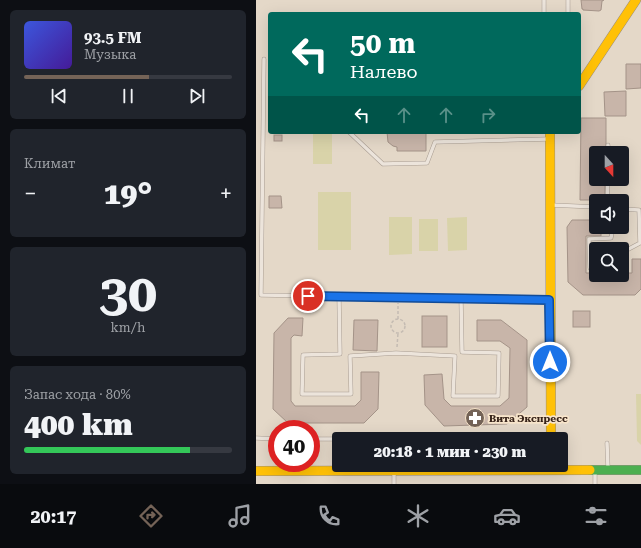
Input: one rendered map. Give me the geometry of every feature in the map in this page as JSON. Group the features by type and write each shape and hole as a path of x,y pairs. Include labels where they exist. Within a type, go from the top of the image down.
{"street":[{"path":"581,83 636,0"},
{"path":"550,136 550,432"},
{"path":"568,470 639,468"},
{"path":"256,471 332,470"}],"lane":[{"path":"544,0 544,12"},
{"path":"568,0 568,12"},
{"path":"264,59 261,295 549,300"},
{"path":"351,134 383,164 426,163 435,142 550,136"},
{"path":"550,205 589,207"},
{"path":"629,209 639,210 640,244 629,250"},
{"path":"589,242 589,239 611,238 612,234"},
{"path":"339,297 340,354"},
{"path":"461,298 462,352"},
{"path":"350,356 351,394 302,394 303,355 340,354 350,356 396,353 455,356 462,352 499,354 498,396 453,396 455,356"},
{"path":"256,438 268,439"},
{"path":"320,439 332,439"},
{"path":"607,443 608,470"},
{"path":"595,470 595,484"},
{"path":"394,472 394,484"}],"path":[{"path":"398,298 398,319"},
{"path":"398,319 404,323 405,327 398,333 392,331 390,328 393,320 398,319"},
{"path":"396,353 398,333"}],"shaded area":[{"path":"313,134 332,134 332,164 313,164"},
{"path":"318,192 351,192 351,250 318,250"},
{"path":"389,217 412,217 412,254 389,255"},
{"path":"467,217 467,250 448,251 447,218"},
{"path":"419,219 438,219 438,251 419,251"},
{"path":"636,394 641,394 641,445 637,441"}],"building":[{"path":"581,0 604,0 602,1 601,10 599,11 583,10"},
{"path":"626,64 641,64 641,88 626,89"},
{"path":"626,91 626,116 605,116 604,92"},
{"path":"581,118 606,118 606,146 589,146 589,186 605,186 605,194 589,194 589,200 580,200"},
{"path":"387,134 426,134 426,151 397,151 397,147 388,142"},
{"path":"274,135 282,135 282,141 274,141"},
{"path":"269,196 281,196 282,208 269,208"},
{"path":"572,220 589,220 589,234 601,234 601,236 586,236 586,273 589,273 589,282 629,282 629,273 632,273 632,259 641,259 641,289 635,295 583,295 568,282 567,227"},
{"path":"573,311 590,311 590,327 573,327"},
{"path":"422,316 447,316 447,347 422,347"},
{"path":"288,318 303,318 302,336 294,335 291,338 291,401 295,406 355,406 361,400 361,372 379,372 378,409 364,423 320,423 320,420 285,420 273,409 274,333"},
{"path":"354,320 378,320 377,351 353,350"},
{"path":"477,320 501,320 527,340 527,407 507,424 444,426 425,405 424,375 442,374 444,399 451,406 500,406 509,398 510,348 500,341 477,341"}],"traffic: fast":[{"path":"590,470 641,470"}],"traffic: slow":[{"path":"581,83 636,0"},
{"path":"550,134 551,432"},
{"path":"256,471 590,470"}],"place":[{"name":"Вита Экспресс","path":"475,418"}],"route":[{"path":"308,296 549,300 550,362"}]}
